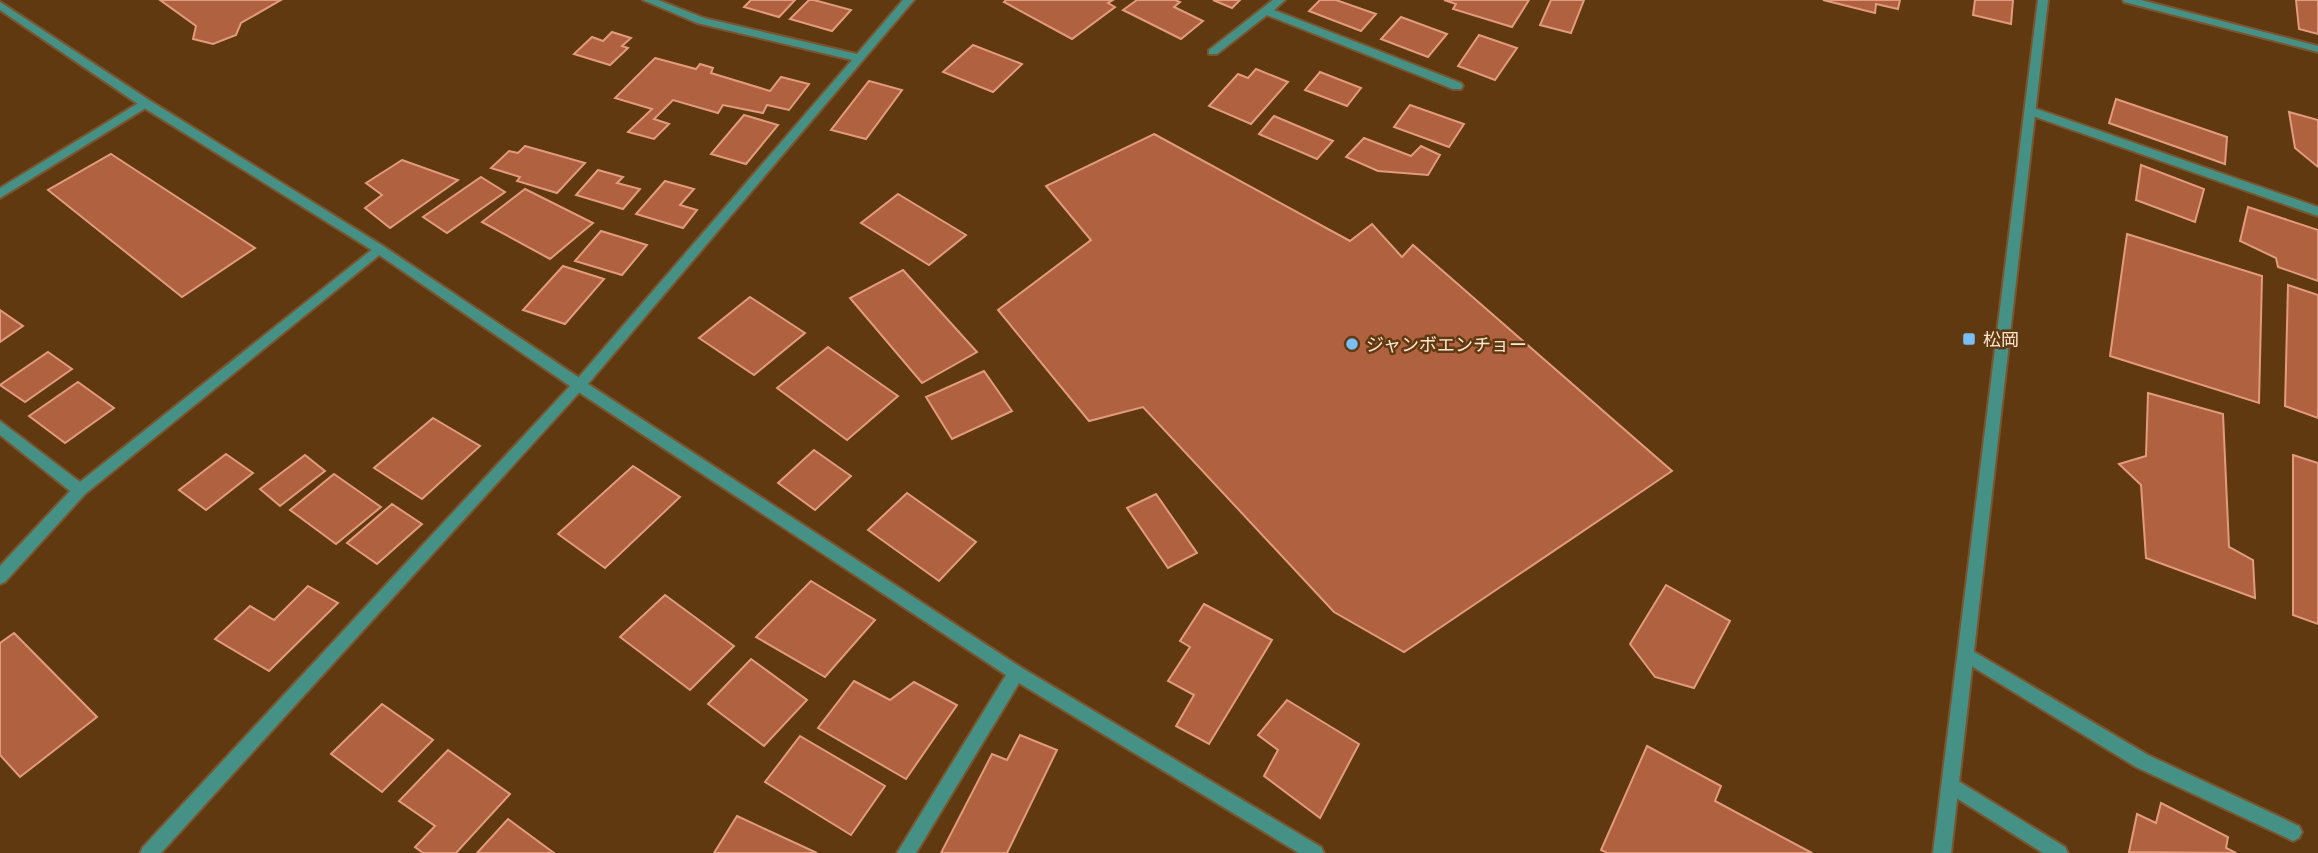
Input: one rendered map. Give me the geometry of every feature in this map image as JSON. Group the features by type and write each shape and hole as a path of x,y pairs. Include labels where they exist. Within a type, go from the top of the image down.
{"street":[{"path":"648,0 701,21 859,58"},
{"path":"149,853 579,385 909,0"},
{"path":"1213,52 1280,0"},
{"path":"1942,853 2043,0"},
{"path":"2129,0 2318,49"},
{"path":"0,5 145,103 379,249 579,385 1016,673 1315,853"},
{"path":"1266,11 1457,86"},
{"path":"0,194 145,103"},
{"path":"2031,111 2318,212"},
{"path":"0,577 79,490 379,249"},
{"path":"0,428 79,490"},
{"path":"1966,654 2142,761 2293,832"},
{"path":"906,853 1016,673"},
{"path":"1950,783 2059,853"}],"building":[{"path":"160,0 281,0 241,23 236,35 213,44 193,39 196,26"},
{"path":"751,0 795,0 779,17 744,7"},
{"path":"809,0 851,10 832,31 790,19"},
{"path":"1113,0 1108,3 1115,7 1072,39 1004,2"},
{"path":"1137,0 1175,0 1180,2 1174,7 1203,21 1181,39 1123,10"},
{"path":"1213,0 1240,0 1232,8"},
{"path":"1320,0 1336,0 1376,14 1361,31 1309,11"},
{"path":"1444,0 1529,0 1512,27 1453,9 1456,4"},
{"path":"1551,0 1584,0 1571,33 1540,25"},
{"path":"1823,0 1900,0 1898,9 1876,4 1875,13"},
{"path":"1975,0 2013,0 2011,24 1973,15"},
{"path":"2296,0 2318,0 2318,34 2299,29"},
{"path":"1401,17 1447,34 1428,57 1381,39"},
{"path":"612,32 631,38 622,46 628,48 610,65 574,54 592,37 603,41"},
{"path":"1479,35 1517,48 1495,80 1458,66"},
{"path":"973,45 1022,64 993,92 943,72"},
{"path":"655,58 696,69 700,64 713,68 711,73 770,91 781,77 809,84 789,110 767,105 763,113 723,105 718,113 673,100 654,119 669,124 654,139 628,132 652,109 615,98"},
{"path":"1256,69 1288,82 1251,124 1209,106 1238,74 1248,78"},
{"path":"1320,72 1361,88 1347,106 1305,90"},
{"path":"869,81 902,90 866,139 831,130"},
{"path":"2116,99 2227,137 2225,164 2109,123"},
{"path":"1410,105 1464,124 1449,147 1394,127"},
{"path":"2289,112 2318,120 2318,167 2295,148"},
{"path":"744,115 778,125 746,164 711,154"},
{"path":"1274,116 1333,141 1317,159 1259,134"},
{"path":"1154,134 1350,241 1372,224 1402,257 1413,245 1672,471 1404,652 1334,612 1143,407 1089,421 998,310 1091,240 1046,186"},
{"path":"1364,138 1411,156 1421,146 1440,155 1428,175 1378,171 1346,157"},
{"path":"525,146 585,163 557,193 517,181 520,177 491,168 509,151 518,153"},
{"path":"111,154 255,248 182,297 48,190"},
{"path":"402,160 458,180 390,228 365,208 382,195 366,183"},
{"path":"2141,165 2204,189 2195,222 2136,200"},
{"path":"598,170 623,177 617,183 640,189 623,209 576,195"},
{"path":"481,177 505,192 447,233 423,217"},
{"path":"665,181 694,189 680,205 697,210 683,228 636,214"},
{"path":"525,189 593,223 550,259 482,222"},
{"path":"898,194 966,235 929,265 861,223"},
{"path":"2248,207 2318,230 2318,281 2278,267 2276,258 2240,241"},
{"path":"601,231 647,245 622,275 575,261"},
{"path":"2127,234 2262,276 2259,403 2110,356"},
{"path":"563,266 604,279 565,324 523,310"},
{"path":"903,270 977,352 922,383 850,298"},
{"path":"2288,285 2318,295 2318,418 2285,406"},
{"path":"750,297 805,333 754,375 699,338"},
{"path":"0,310 23,326 0,342"},
{"path":"828,347 898,396 847,440 777,388"},
{"path":"48,352 72,369 25,402 0,385"},
{"path":"984,371 1012,411 952,439 926,397"},
{"path":"78,382 114,408 65,443 29,416"},
{"path":"2148,393 2223,414 2229,547 2253,560 2255,598 2146,558 2141,485 2119,464 2146,456"},
{"path":"433,418 480,446 422,499 374,468"},
{"path":"814,450 851,476 815,510 778,483"},
{"path":"226,454 253,473 206,510 179,490"},
{"path":"305,455 325,471 280,506 260,489"},
{"path":"2293,455 2318,463 2318,624 2293,615"},
{"path":"633,466 680,497 605,568 558,534"},
{"path":"334,474 381,507 336,544 290,510"},
{"path":"907,493 976,542 939,581 868,530"},
{"path":"1156,494 1197,553 1168,568 1127,508"},
{"path":"392,504 422,524 377,564 347,543"},
{"path":"811,581 875,620 825,677 756,637"},
{"path":"1666,585 1730,621 1694,688 1655,677 1630,644"},
{"path":"308,586 338,603 269,671 215,639 250,606 274,620"},
{"path":"665,595 734,646 690,690 620,637"},
{"path":"1204,604 1272,640 1209,744 1176,726 1194,695 1168,681 1190,647 1180,641"},
{"path":"14,633 97,717 20,777 0,755 0,643"},
{"path":"751,659 807,700 764,746 708,704"},
{"path":"854,681 890,700 914,682 957,705 906,779 818,728"},
{"path":"1287,700 1359,744 1320,818 1264,776 1278,750 1258,735"},
{"path":"382,704 433,740 382,792 331,754"},
{"path":"1020,735 1057,750 1007,853 941,853 992,754 1007,760"},
{"path":"800,736 885,786 851,835 765,782"},
{"path":"1647,746 1721,786 1715,801 1812,853 1607,853 1601,850"},
{"path":"448,750 510,794 456,853 423,853 415,847 435,826 399,801"},
{"path":"2161,803 2228,837 2226,848 2236,853 2129,852 2137,814 2156,823"},
{"path":"737,816 817,853 714,853"},
{"path":"508,819 554,853 477,853"}],"place":[{"name":"松岡","path":"1969,339"},
{"name":"ジャンボエンチョー","path":"1352,344"}]}
